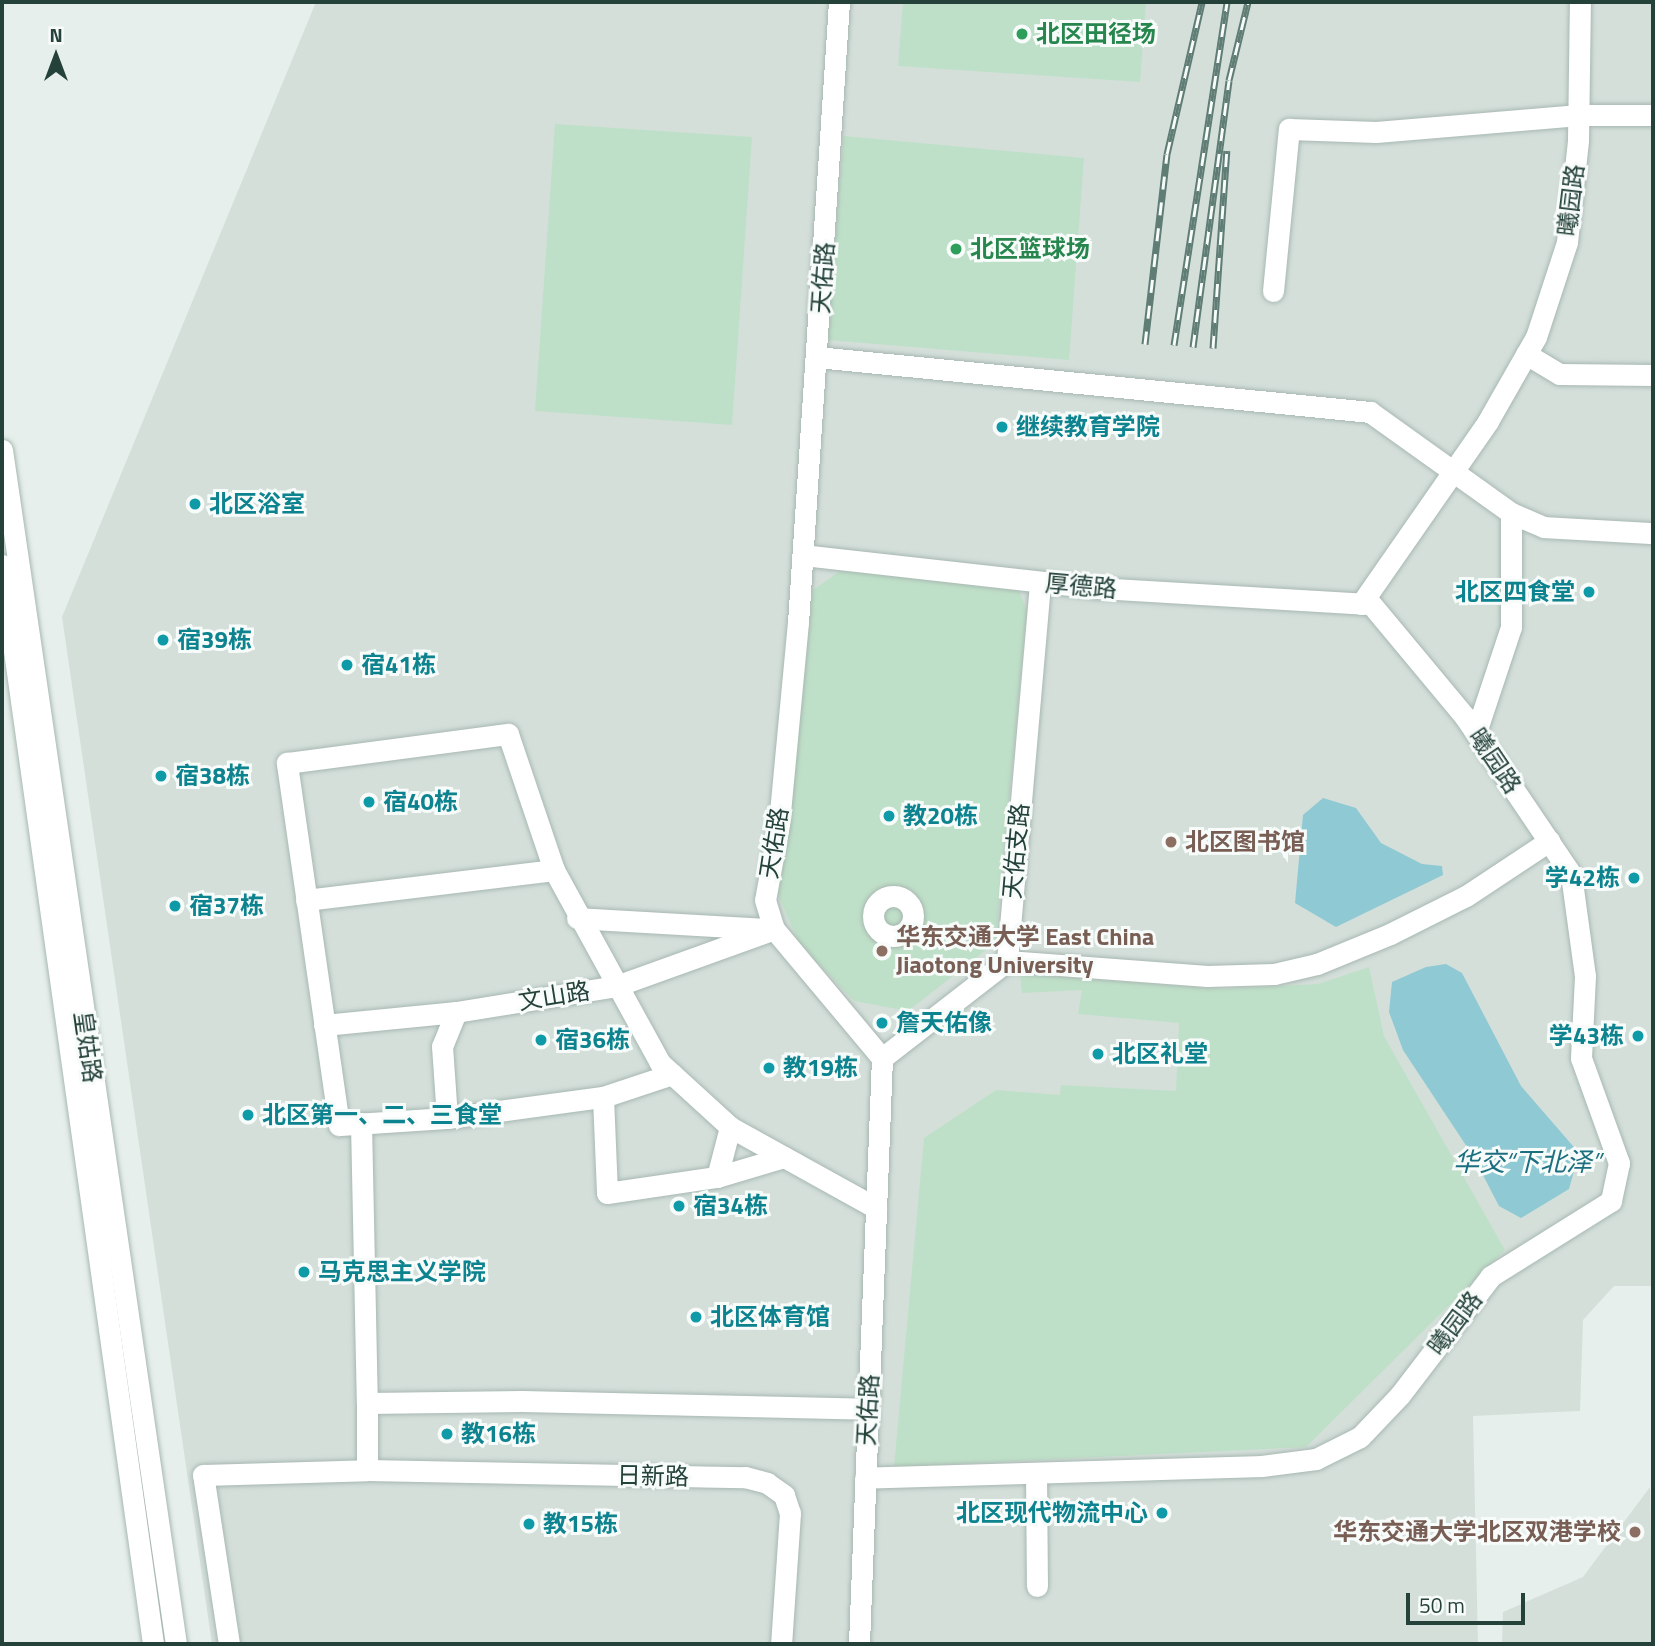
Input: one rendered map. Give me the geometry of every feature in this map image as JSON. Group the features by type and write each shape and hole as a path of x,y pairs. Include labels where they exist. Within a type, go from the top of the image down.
{"street":[{"name":"天佑路","path":"839,2 803,555 779,824 765,900 774,929 882,1058 859,1644"},
{"name":"曦园路","path":"1361,604 1454,472 1536,337 1567,242 1579,115 1580,2"},
{"path":"1273,291 1289,129 1376,132 1579,115 1653,115"},
{"path":"1526,354 1559,374 1653,375"},
{"path":"817,358 1370,412 1511,513 1544,527 1653,533"},
{"name":"皇姑路","path":"2,450 176,1644"},
{"path":"1476,732 1511,627 1511,513"},
{"name":"厚德路","path":"803,555 1040,583 1361,604"},
{"name":"皇姑路","path":"2,565 153,1644"},
{"name":"天佑支路","path":"1007,961 1040,583"},
{"name":"曦园路","path":"865,1478 1261,1466 1316,1459 1360,1437 1400,1395 1491,1276 1611,1200 1619,1163 1581,1058 1585,976 1571,874 1476,732 1371,604 1361,604"},
{"path":"672,1074 603,1097 447,1118 339,1125 286,762 508,734 554,870 577,918 660,1063 730,1127 876,1208"},
{"path":"882,1058 1007,961 1207,976 1274,974 1317,964 1390,934 1466,896 1549,841"},
{"path":"306,900 554,870"},
{"path":"577,918 774,929"},
{"name":"文山路","path":"324,1026 456,1012 616,986 774,929"},
{"path":"447,1118 442,1046 456,1012"},
{"path":"603,1097 607,1193 716,1177 784,1157"},
{"path":"361,1123 367,1470"},
{"path":"716,1177 730,1127"},
{"path":"367,1403 522,1401 868,1409"},
{"name":"日新路","path":"229,1644 203,1475 367,1470 745,1477 767,1483 784,1495 790,1513 781,1644"},
{"path":"1036,1473 1037,1586"}],"shaded area":[{"name":"华东交通大学 East China Jiaotong University","path":"316,2 1653,2 1653,1286 1614,1286 1583,1320 1580,1411 1473,1416 1478,1644 212,1644 62,617"},
{"name":"华东交通大学北区双港学校","path":"1650,1487 1653,1644 1502,1644 1503,1612 1583,1577"}],"green space":[{"name":"北区田径场","path":"903,2 1146,2 1140,82 898,66"},
{"path":"555,124 752,137 732,425 535,411"},
{"name":"北区篮球场","path":"844,136 1084,158 1069,360 827,340"},
{"path":"843,569 1019,591 1027,611 995,943 908,1011 854,1001 799,943 776,890 790,819 813,590"},
{"path":"1369,967 1384,1036 1505,1250 1306,1447 894,1467 924,1138 996,1090 1060,1095 1061,1085 1176,1091 1179,1023 1078,1014 1082,990 1022,993 1020,974 1221,989 1318,984"}],"water":[{"path":"1323,798 1356,808 1381,843 1422,864 1442,866 1443,875 1336,927 1295,903 1303,815"},
{"name":"华交“下北泽”","path":"1446,964 1462,973 1521,1086 1579,1153 1569,1189 1521,1218 1499,1206 1473,1156 1403,1050 1389,1012 1392,982 1426,967"}],"railway":[{"path":"1145,344 1167,154 1202,2"},
{"path":"1174,345 1227,2"},
{"path":"1193,347 1229,80 1248,2"},
{"path":"1213,348 1227,150"}],"place":[{"name":"北区田径场","path":"1022,34"},
{"name":"北区篮球场","path":"956,249"},
{"name":"继续教育学院","path":"1002,427"},
{"name":"北区浴室","path":"195,504"},
{"name":"北区四食堂","path":"1589,592"},
{"name":"宿39栋","path":"163,640"},
{"name":"宿41栋","path":"347,665"},
{"name":"宿38栋","path":"161,776"},
{"name":"宿40栋","path":"369,802"},
{"name":"教20栋","path":"889,816"},
{"name":"北区图书馆","path":"1171,842"},
{"name":"学42栋","path":"1634,878"},
{"name":"宿37栋","path":"175,906"},
{"name":"华东交通大学 East China Jiaotong University","path":"882,951"},
{"name":"詹天佑像","path":"882,1023"},
{"name":"学43栋","path":"1638,1036"},
{"name":"宿36栋","path":"541,1040"},
{"name":"北区礼堂","path":"1098,1054"},
{"name":"教19栋","path":"769,1068"},
{"name":"北区第一、二、三食堂","path":"248,1115"},
{"name":"宿34栋","path":"679,1206"},
{"name":"马克思主义学院","path":"304,1272"},
{"name":"北区体育馆","path":"696,1317"},
{"name":"教16栋","path":"447,1434"},
{"name":"北区现代物流中心","path":"1162,1513"},
{"name":"教15栋","path":"529,1524"},
{"name":"华东交通大学北区双港学校","path":"1635,1532"}]}
